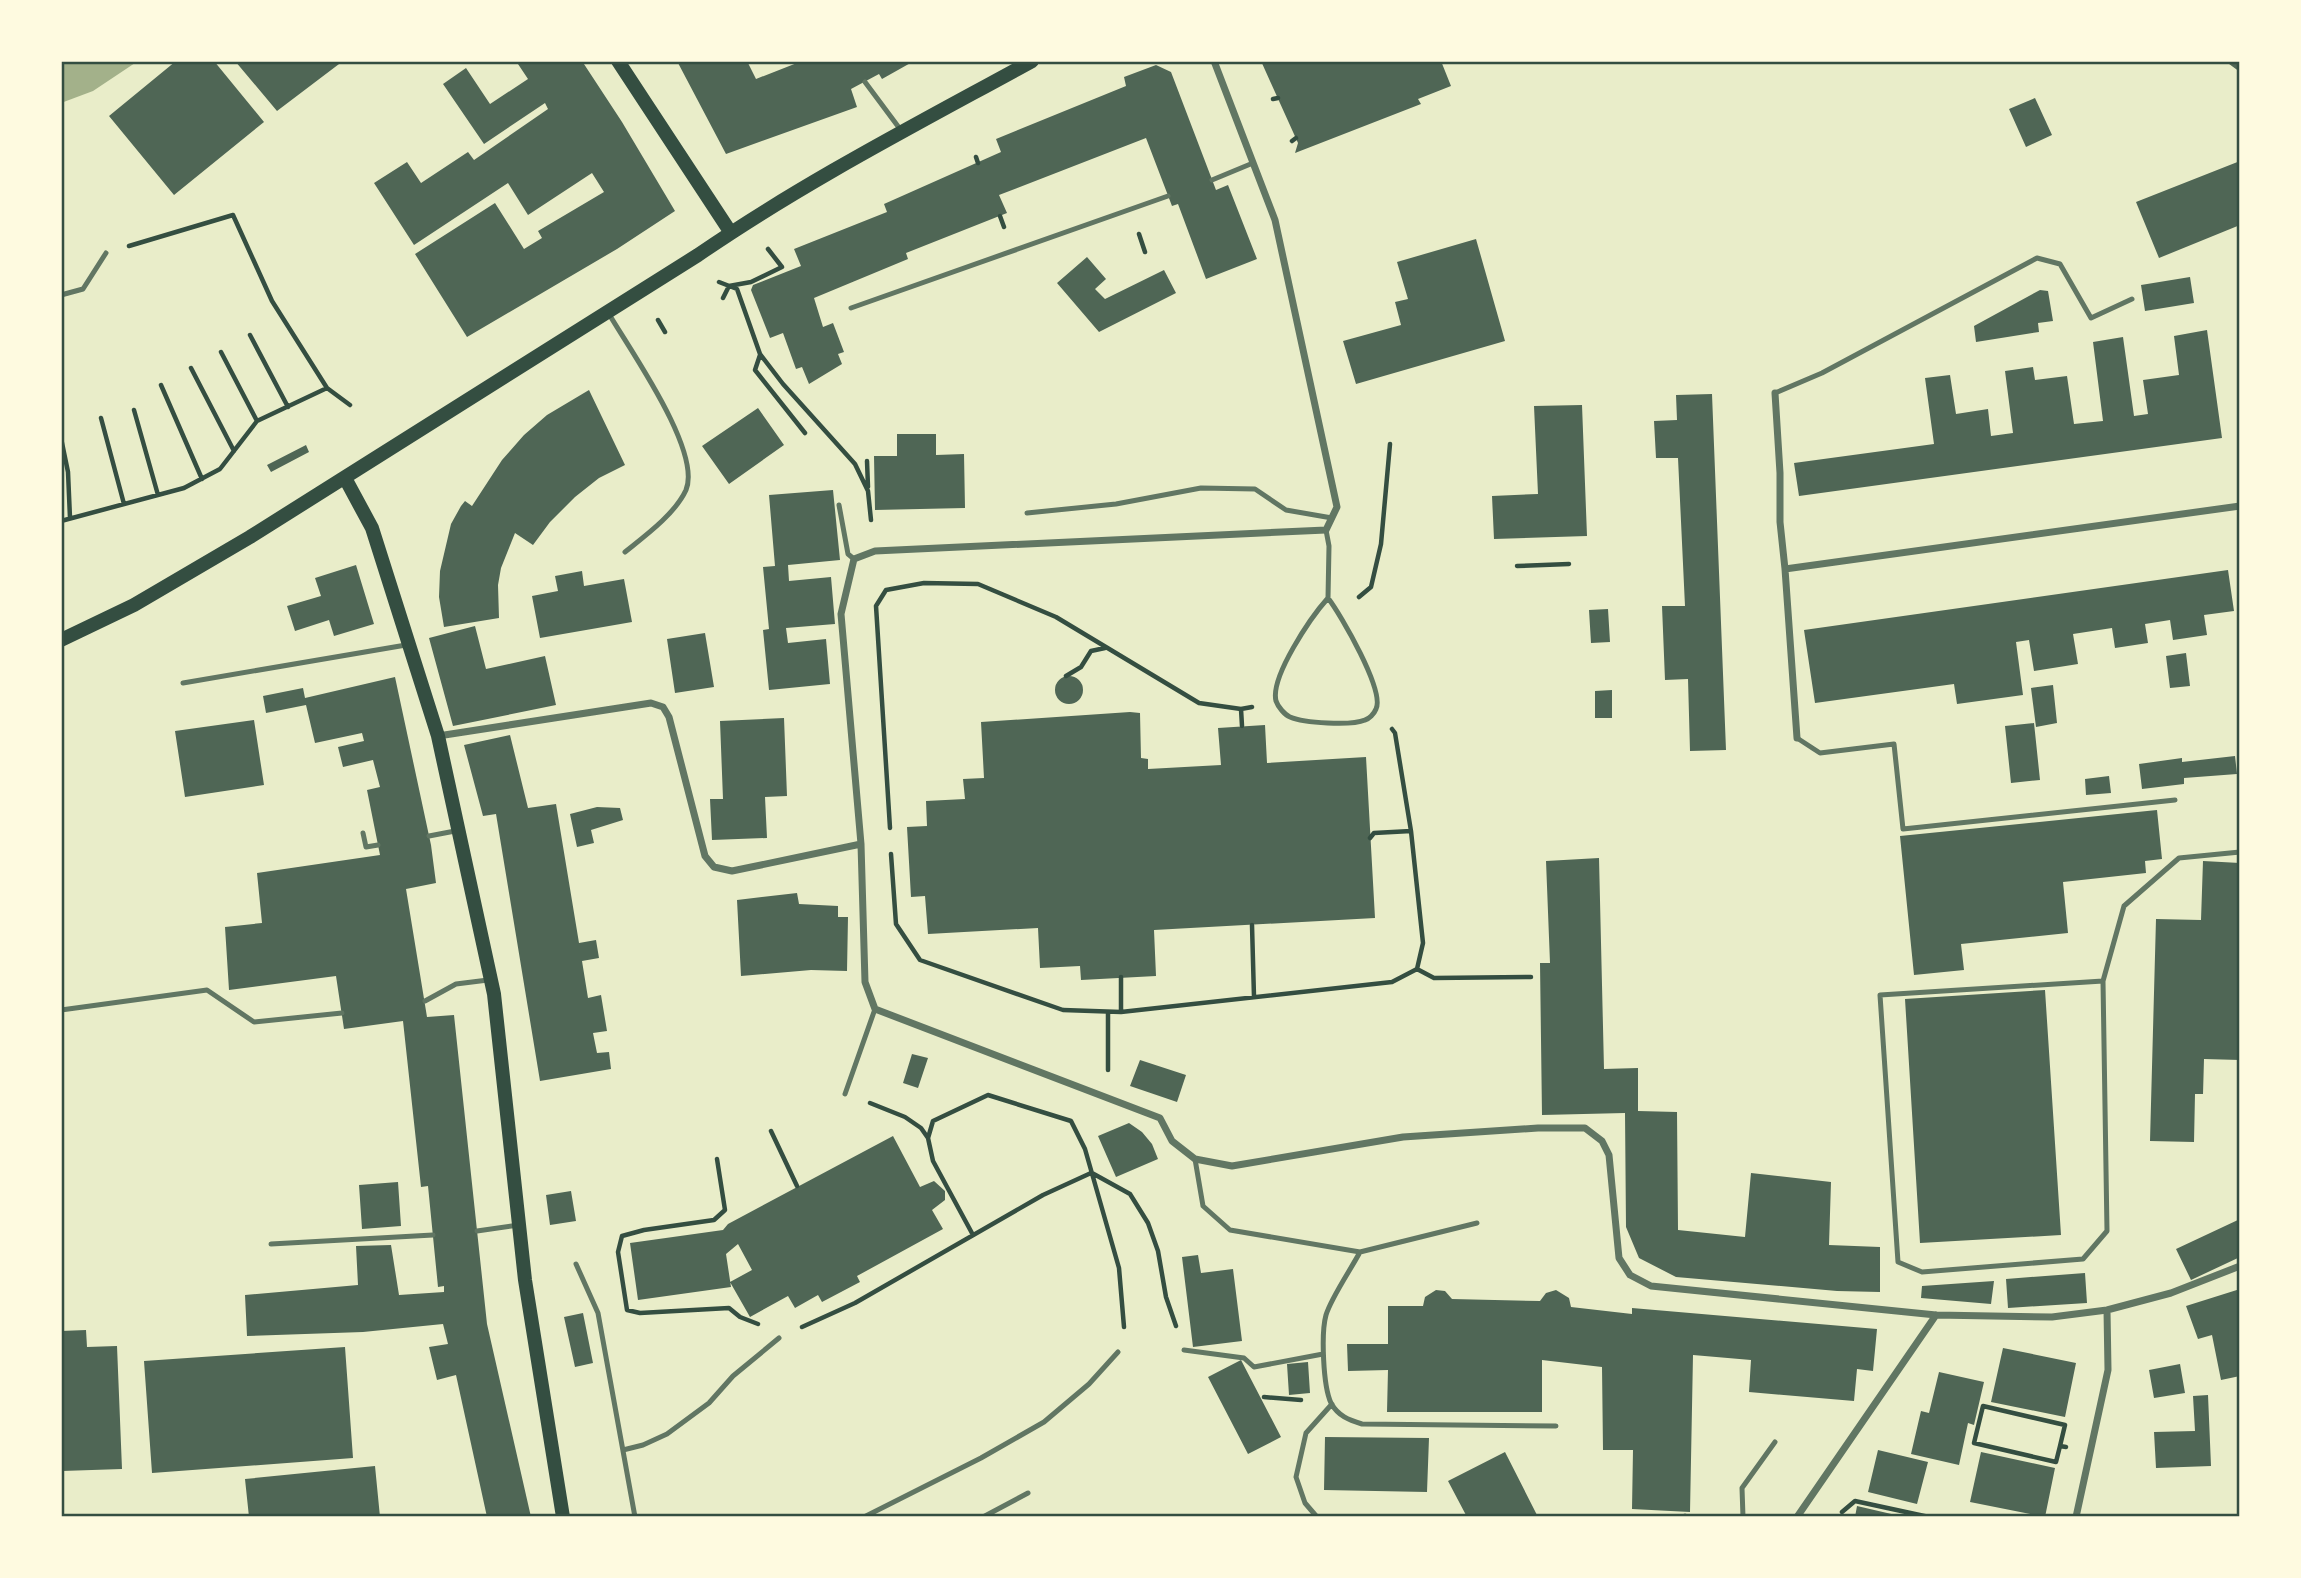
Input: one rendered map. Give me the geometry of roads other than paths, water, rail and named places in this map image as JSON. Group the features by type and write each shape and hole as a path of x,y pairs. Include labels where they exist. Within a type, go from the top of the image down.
{"main road":[{"path":"618,61 731,233"},
{"path":"63,637 134,604 345,478 836,168 1032,61"},
{"path":"345,478 372,528 438,736 491,979 525,1280 563,1517"}],"street":[{"path":"1214,61 1275,220 1337,507 1326,530 875,551 854,559 841,614 860,844 865,982 875,1009 1160,1118 1172,1141 1195,1159 1232,1166 1403,1137 1538,1128 1585,1128 1602,1141 1609,1156 1619,1258 1630,1275 1651,1286 1937,1315 2052,1317 2107,1310 2171,1293 2240,1266"},
{"path":"1775,393 1780,522 1797,738"},
{"path":"1785,569 2240,506"},
{"path":"438,736 652,703 663,707 669,717 705,856 715,867 732,871 860,844"},
{"path":"2076,1517 2108,1370 2107,1310"},
{"path":"1797,1517 1937,1315"}],"lane":[{"path":"865,82 902,132"},
{"path":"1212,180 1253,163"},
{"path":"851,308 1168,196"},
{"path":"61,295 83,289 106,253"},
{"path":"1775,393 1822,373 2038,258 2060,264 2091,318 2132,299"},
{"path":"608,312 674,423 686,460 686,489 662,523 625,552"},
{"path":"1027,513 1116,504 1201,488 1255,489 1286,510 1332,518"},
{"path":"839,505 848,554 854,559"},
{"path":"1326,530 1328,598 1342,616 1378,693 1377,708 1368,720 1356,723 1306,722 1288,716 1277,703 1275,683 1312,616 1328,598"},
{"path":"183,683 409,644"},
{"path":"1797,738 1820,753 1894,744 1903,829 2175,800"},
{"path":"429,836 458,830"},
{"path":"363,833 366,847 378,845"},
{"path":"2103,981 1880,995 1898,1262 1922,1272 2082,1259 2107,1231 2103,981 2124,906 2179,858 2240,852"},
{"path":"425,1001 456,984 491,979"},
{"path":"61,1010 207,990 254,1022 342,1013"},
{"path":"845,1094 875,1009"},
{"path":"1195,1159 1203,1206 1230,1230 1360,1252 1477,1223"},
{"path":"477,1231 519,1225"},
{"path":"271,1244 433,1235"},
{"path":"1360,1252 1326,1315 1323,1354 1332,1404 1345,1419 1362,1424 1556,1426"},
{"path":"576,1265 598,1313 635,1517"},
{"path":"623,1450 643,1445 667,1434 709,1403 733,1376 779,1338"},
{"path":"1184,1350 1244,1358 1254,1367 1323,1354"},
{"path":"864,1517 981,1458 1044,1422 1089,1384 1118,1352"},
{"path":"1317,1517 1305,1503 1296,1477 1306,1433 1332,1404"},
{"path":"1743,1517 1742,1488 1775,1442"},
{"path":"983,1517 1028,1493"}]}
